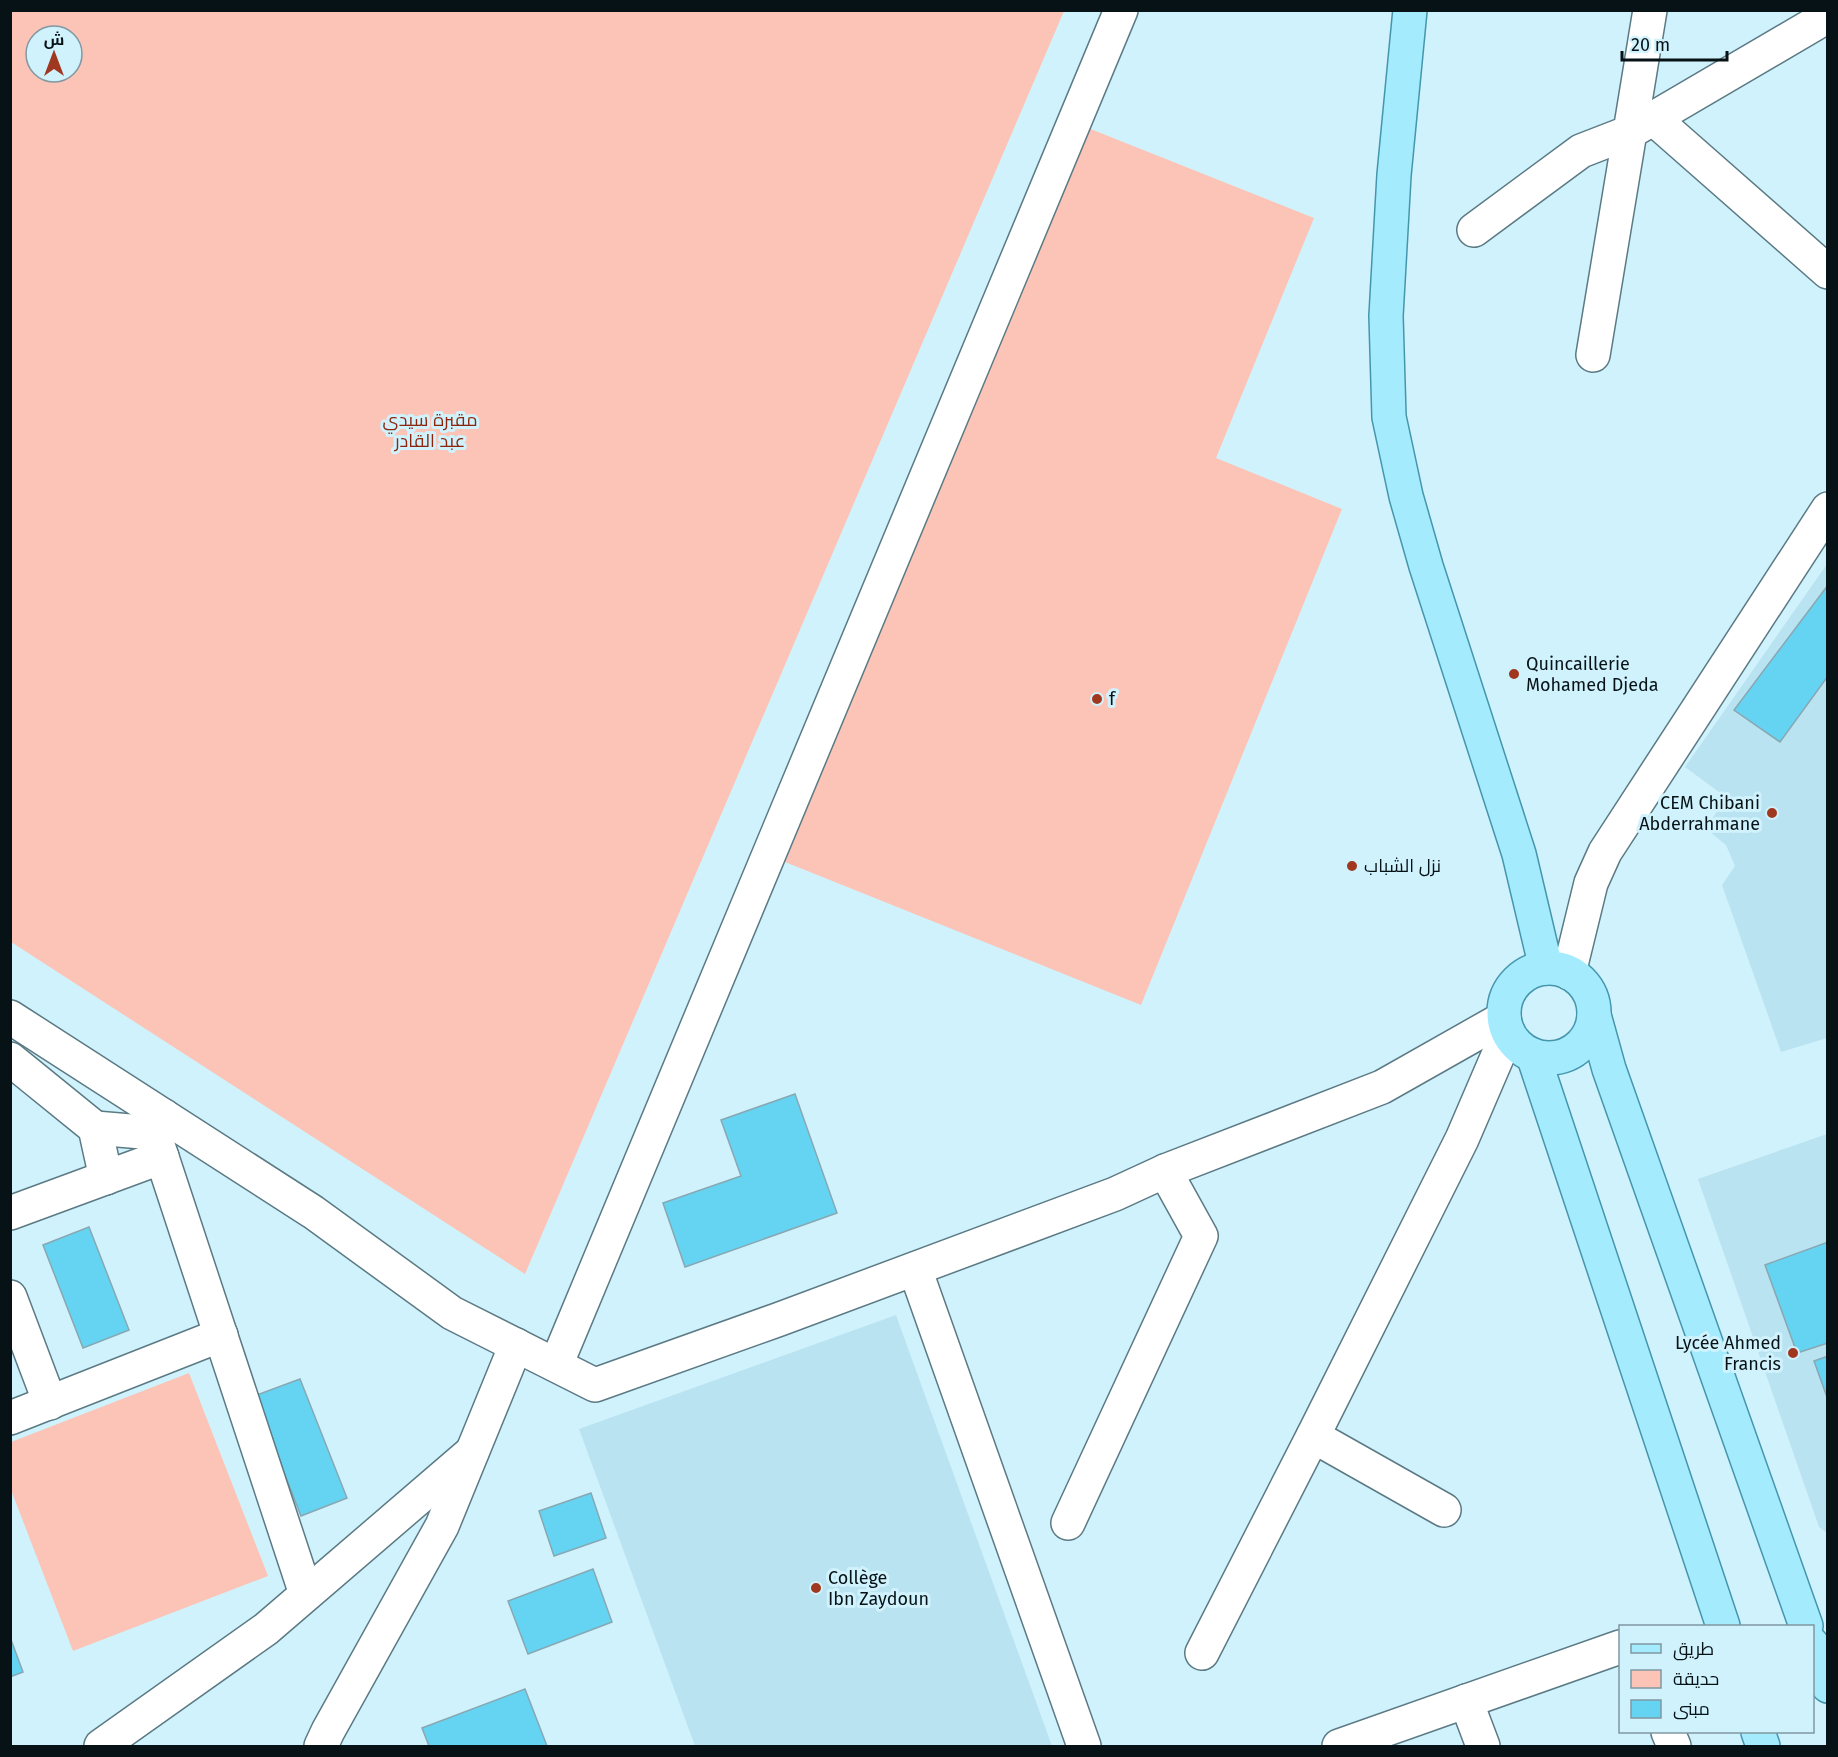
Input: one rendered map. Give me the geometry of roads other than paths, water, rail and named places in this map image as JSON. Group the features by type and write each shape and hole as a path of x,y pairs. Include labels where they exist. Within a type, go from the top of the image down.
{"main road":[{"path":"1410,10 1394,175 1386,315 1389,417 1406,496 1426,566 1558,971"},
{"path":"1594,1015 1591,1029 1574,1051 1547,1058 1522,1050 1514,1042 1506,1025 1506,1000 1514,984 1523,976 1535,971 1558,971 1580,981 1587,990 1592,1002 1609,1069 1806,1625"},
{"path":"1533,1055 1723,1625"},
{"path":"1814,1650 1827,1686"}],"street":[{"path":"556,1365 1121,10"},
{"path":"1593,356 1642,126 1650,10"},
{"path":"1474,230 1581,151 1642,126 1827,16"},
{"path":"1642,126 1827,272"},
{"path":"1558,971 1605,852 1827,509"},
{"path":"10,1017 160,1135 313,1212 452,1313 595,1385 780,1319 1115,1194 1165,1171 1382,1087 1506,1025"},
{"path":"1202,1653 1462,1139 1506,1025"},
{"path":"12,1062 95,1128 160,1135"},
{"path":"95,1128 106,1178"},
{"path":"10,1213 106,1178 160,1135"},
{"path":"160,1135 221,1335 306,1594"},
{"path":"1068,1523 1200,1236 1165,1171"},
{"path":"915,1269 1084,1746"},
{"path":"10,1297 50,1403"},
{"path":"10,1418 221,1335"},
{"path":"321,1746 442,1526 516,1345"},
{"path":"1313,1436 1444,1510"},
{"path":"101,1746 266,1629 472,1452"},
{"path":"1339,1746 1619,1647"},
{"path":"1466,1701 1483,1746"}],"place":[{"name":"Quincaillerie Mohamed Djeda","path":"1514,674"},
{"name":"f","path":"1097,699"},
{"name":"CEM Chibani Abderrahmane","path":"1772,813"},
{"name":"نزل الشباب","path":"1352,866"},
{"name":"Lycée Ahmed Francis","path":"1793,1353"},
{"name":"Collège Ibn Zaydoun","path":"816,1588"}],"park label":[{"name":"مقبرة سيدي عبد القادر","path":"430,430"}]}
